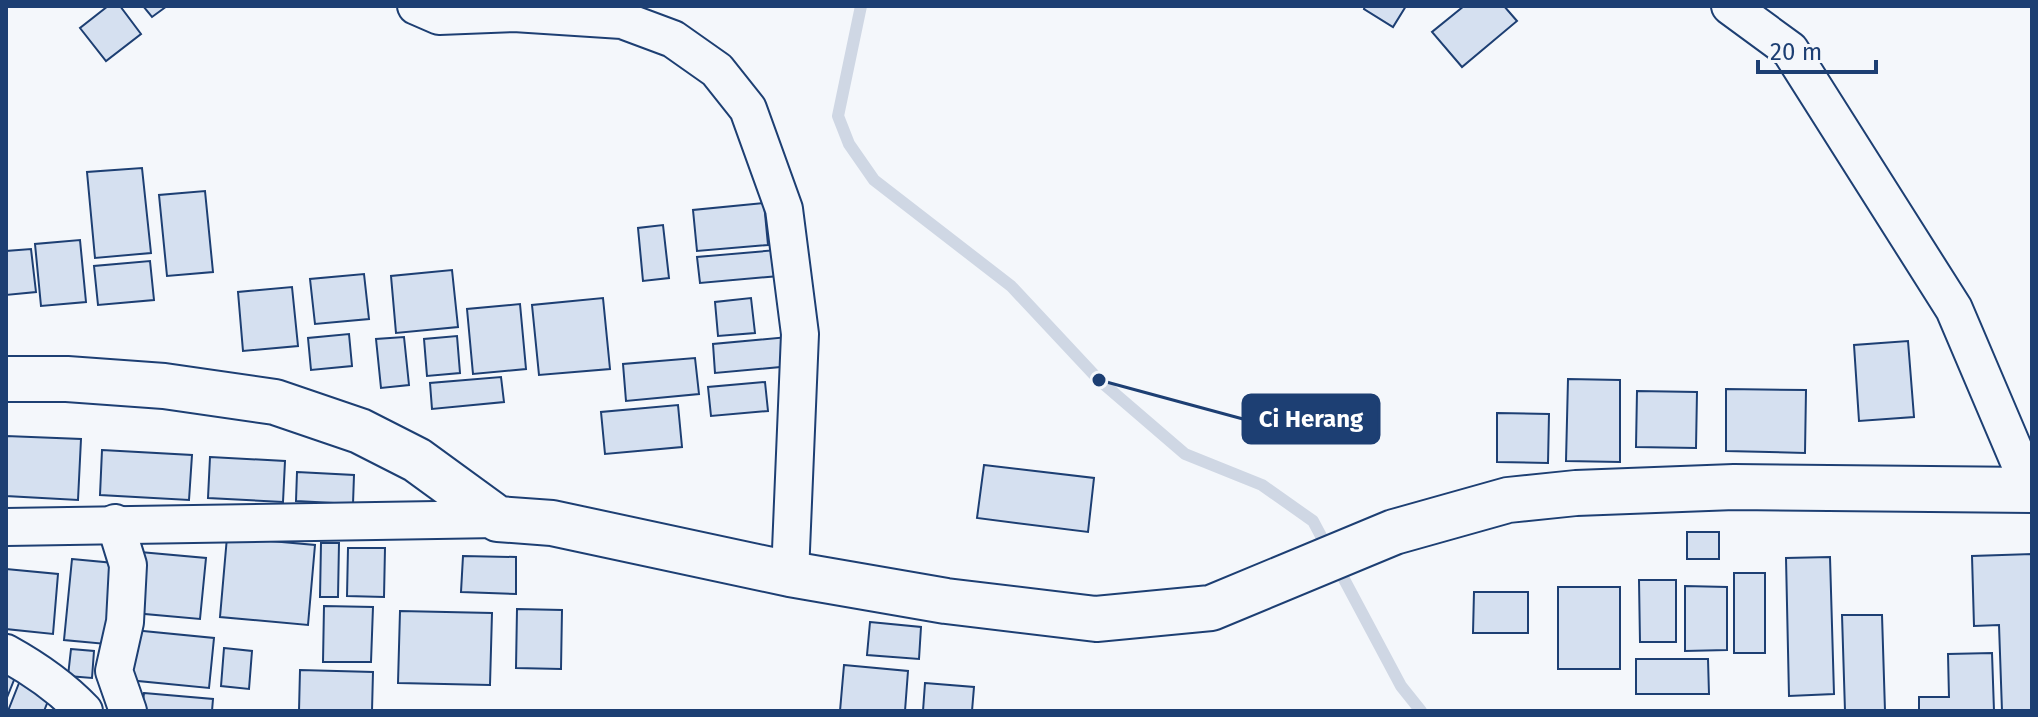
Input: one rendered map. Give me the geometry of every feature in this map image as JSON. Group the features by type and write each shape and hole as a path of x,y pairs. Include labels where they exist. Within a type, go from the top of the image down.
{"highway":[{"path":"6,379 67,379 164,386 275,402 360,431 417,460 498,519 552,523 790,574 946,601 1096,619 1211,608 1394,532 1508,500 1576,493 1734,487 2032,490"}],"street":[{"path":"416,6 439,16 514,13 622,20 673,39 717,70 748,109 784,209 800,334 790,574"},
{"path":"1730,6 1790,50 1946,296 2032,490"},
{"path":"6,527 498,519"},
{"path":"115,523 128,565 125,622 114,671 128,711"},
{"path":"6,653 30,666 84,711"}],"building":[{"path":"108,6 120,6 141,34 106,61 80,28"},
{"path":"143,6 167,6 152,17"},
{"path":"1365,6 1406,6 1393,27 1364,9"},
{"path":"1464,6 1504,6 1517,21 1462,67 1432,32"},
{"path":"142,168 151,253 95,258 87,172"},
{"path":"205,191 213,272 167,276 159,195"},
{"path":"764,203 768,245 697,251 693,210"},
{"path":"663,225 669,278 643,281 638,228"},
{"path":"80,240 86,302 41,306 35,244"},
{"path":"31,249 36,292 6,295 6,251"},
{"path":"777,250 779,276 700,283 697,257"},
{"path":"150,261 154,300 98,305 94,266"},
{"path":"452,270 458,327 396,333 391,276"},
{"path":"364,274 369,319 315,324 310,279"},
{"path":"292,287 298,346 243,351 238,292"},
{"path":"603,298 610,369 539,375 532,305"},
{"path":"751,298 755,333 718,336 715,302"},
{"path":"520,304 526,369 473,374 467,309"},
{"path":"349,334 352,366 311,370 308,338"},
{"path":"457,336 460,373 427,376 424,339"},
{"path":"404,337 409,385 381,388 376,339"},
{"path":"788,337 791,366 715,373 713,344"},
{"path":"1908,341 1914,417 1859,421 1854,345"},
{"path":"695,358 699,394 626,401 623,364"},
{"path":"501,377 504,402 432,409 430,383"},
{"path":"1568,379 1620,380 1620,462 1566,461"},
{"path":"765,382 768,411 711,416 708,387"},
{"path":"1726,389 1806,390 1805,453 1726,451"},
{"path":"1637,391 1697,392 1696,448 1636,447"},
{"path":"678,405 682,447 605,454 601,412"},
{"path":"1497,413 1549,414 1548,463 1497,462"},
{"path":"6,436 81,439 78,500 6,496"},
{"path":"102,450 192,455 189,500 100,495"},
{"path":"210,457 285,461 283,502 208,498"},
{"path":"984,465 1094,478 1088,532 977,518"},
{"path":"297,472 354,475 353,504 296,501"},
{"path":"1687,532 1719,532 1719,559 1687,559"},
{"path":"227,537 315,545 308,625 220,617"},
{"path":"321,543 339,543 338,597 320,597"},
{"path":"348,548 385,548 384,597 347,596"},
{"path":"140,552 206,558 200,619 134,613"},
{"path":"2032,554 2032,711 2002,711 1999,625 1974,626 1972,556"},
{"path":"463,556 516,557 516,594 461,592"},
{"path":"1830,557 1834,694 1789,696 1786,558"},
{"path":"72,559 114,563 106,644 64,640"},
{"path":"6,569 58,574 53,634 6,629"},
{"path":"1734,573 1765,573 1765,653 1734,653"},
{"path":"1639,580 1676,580 1676,642 1640,642"},
{"path":"1685,586 1727,587 1727,650 1685,651"},
{"path":"1558,587 1620,587 1620,669 1558,669"},
{"path":"1474,592 1528,592 1528,633 1473,633"},
{"path":"324,606 373,607 371,662 323,662"},
{"path":"517,609 562,610 561,669 516,668"},
{"path":"400,611 492,613 490,685 398,683"},
{"path":"1842,615 1882,615 1885,711 1845,711"},
{"path":"870,622 921,627 919,659 867,655"},
{"path":"133,630 214,638 209,688 128,680"},
{"path":"224,648 252,651 249,689 221,686"},
{"path":"71,649 94,651 92,678 68,676"},
{"path":"1992,653 1994,711 1919,711 1919,697 1949,697 1948,654"},
{"path":"1636,659 1708,659 1709,694 1636,694"},
{"path":"844,665 908,671 905,711 840,711"},
{"path":"300,670 373,672 372,711 299,711"},
{"path":"6,671 16,675 6,700"},
{"path":"21,678 52,691 44,711 8,711"},
{"path":"925,683 974,687 972,711 923,711"},
{"path":"144,693 213,699 212,711 142,711"}],"waterway":[{"path":"861,6 838,116 849,144 874,180 1011,286 1099,380 1185,454 1262,485 1313,521 1401,686 1421,711"}],"place":[{"name":"Ci Herang","path":"1099,380"}]}
